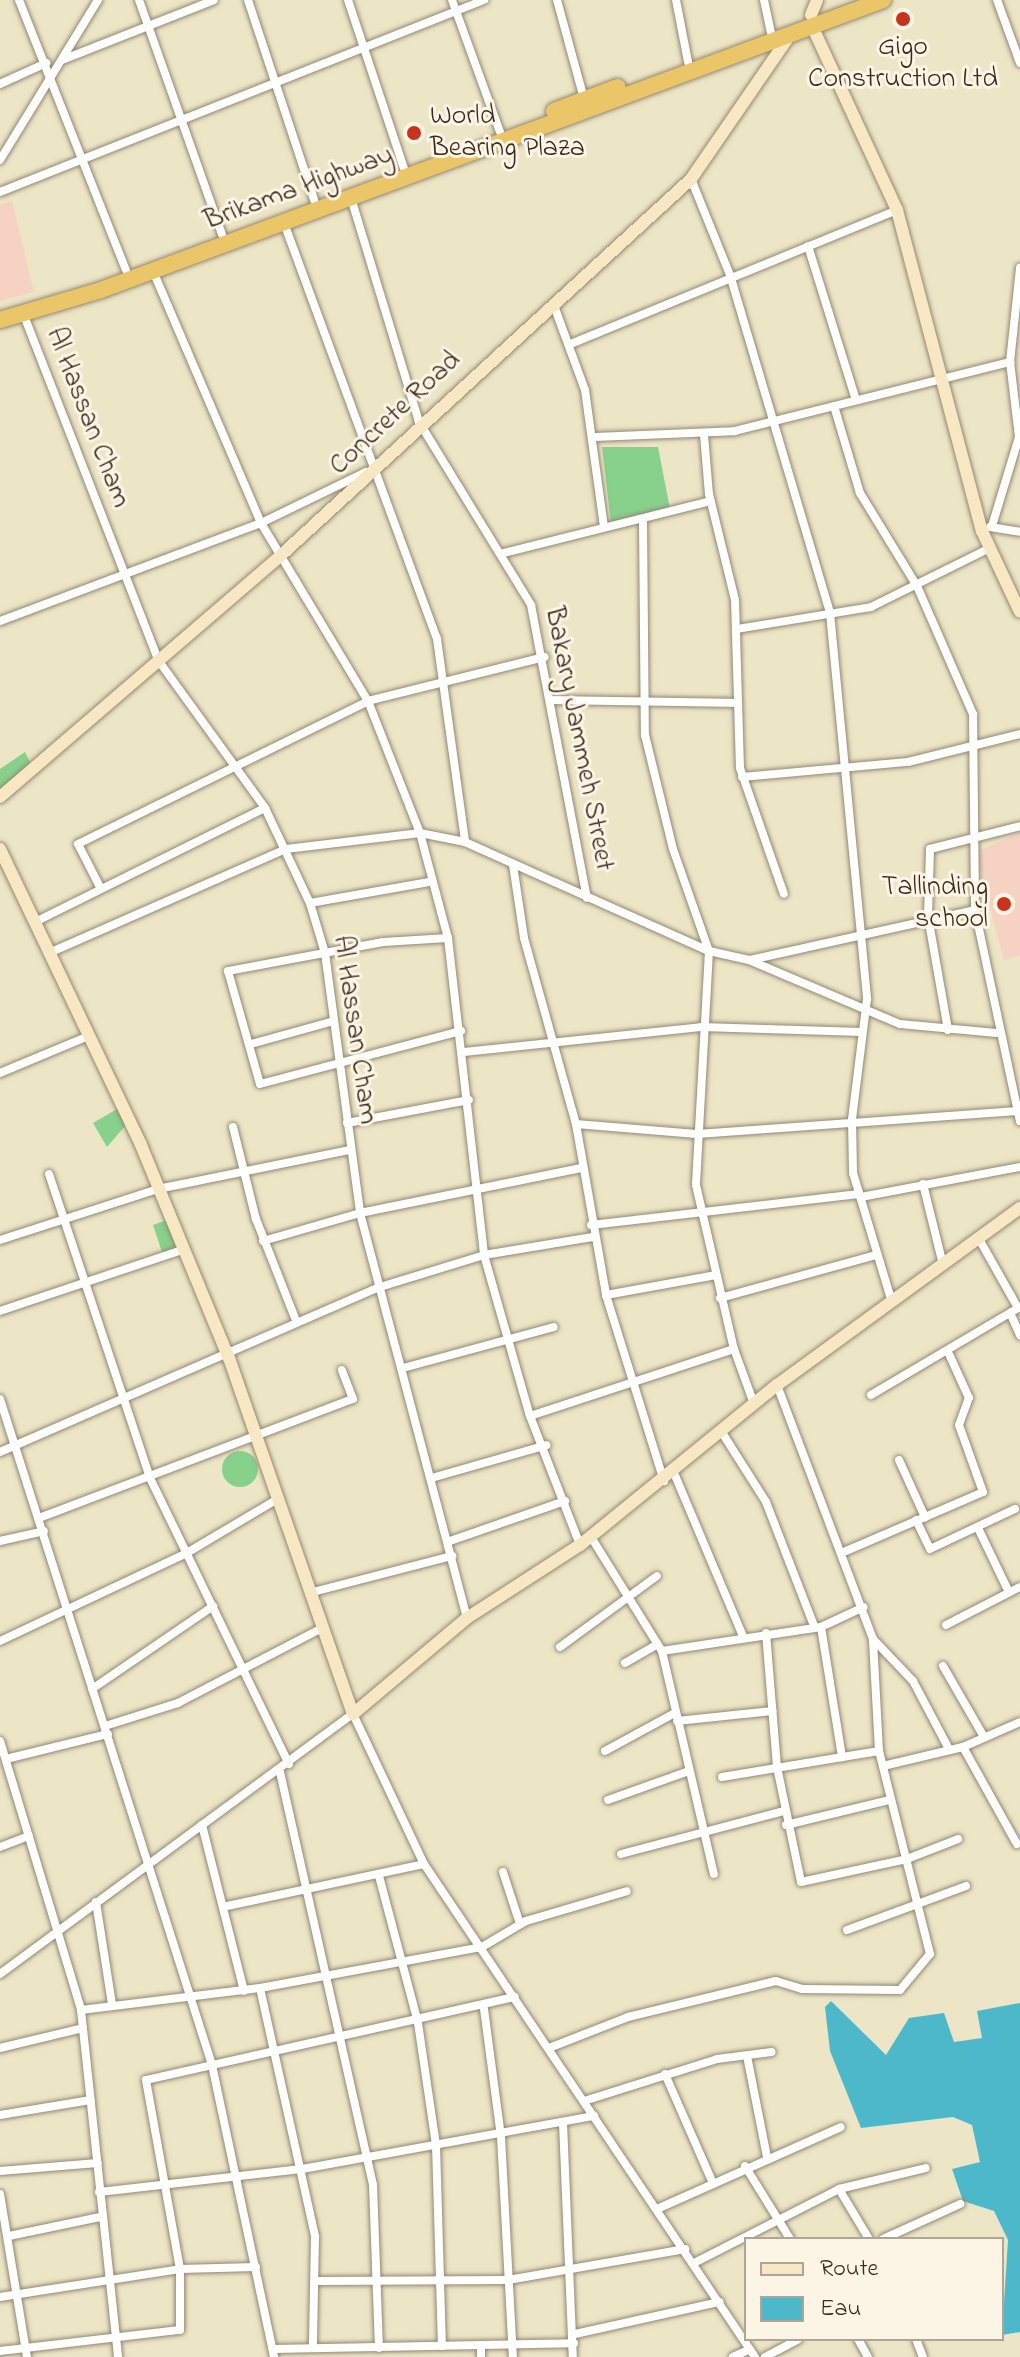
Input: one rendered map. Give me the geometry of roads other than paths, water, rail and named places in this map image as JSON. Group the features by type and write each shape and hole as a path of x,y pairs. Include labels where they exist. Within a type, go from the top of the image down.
{"highway":[{"name":"Brikama Highway","path":"0,309 126,270 852,0"},
{"name":"Brikama Highway","path":"0,320 153,271 790,35 813,14 883,0"}],"street":[{"path":"19,0 126,270"},
{"path":"0,160 98,0"},
{"path":"139,0 222,235"},
{"path":"62,61 148,23 214,0"},
{"path":"248,0 314,200"},
{"path":"348,0 404,168"},
{"path":"452,0 500,132"},
{"path":"0,192 484,0"},
{"path":"557,0 584,99"},
{"path":"676,0 688,62"},
{"path":"764,0 771,32"},
{"path":"997,0 1020,63"},
{"path":"813,14 897,210 943,383 987,529 988,549 1020,612"},
{"name":"Concrete Road","path":"0,797 278,558 419,422 691,179 790,35"},
{"path":"0,84 46,63"},
{"path":"691,179 730,275 770,424 830,613 862,929 866,1012 852,1120 860,1196 892,1302"},
{"name":"Bakary Jammeh Street","path":"351,198 419,422 504,553 531,605 554,700 587,898"},
{"path":"573,343 730,275 897,210"},
{"path":"284,223 374,468 401,528 449,686 465,842"},
{"path":"808,246 856,400"},
{"path":"987,529 1019,437 1015,358 1020,268"},
{"path":"153,271 261,523 278,558 368,701 420,833 429,882 448,938 469,1100 473,1191 484,1255 508,1341 530,1416 547,1445 565,1501 586,1541 626,1595 658,1648 686,1772 704,1827 714,1874"},
{"path":"553,303 573,343 593,437 604,527"},
{"name":"Al Hassan Cham","path":"23,313 158,660 237,764 265,808 310,903 325,953 360,1213 435,1477 467,1618"},
{"path":"593,437 704,435 770,424 856,400 943,383 1015,358"},
{"path":"576,1124 697,1134 852,1120 1018,1116 997,1033 975,910 971,842 973,714 917,586 860,493 834,406"},
{"path":"704,435 711,501 737,629 742,777 784,894"},
{"path":"0,621 261,523 374,468"},
{"path":"504,553 711,501"},
{"path":"643,519 645,702 653,778 709,951 701,1027 697,1134 701,1212 734,1349 754,1404"},
{"path":"987,529 1020,532"},
{"path":"737,629 871,607 988,549"},
{"path":"100,887 78,844 368,701 449,686 545,657"},
{"path":"554,700 738,703"},
{"path":"742,777 847,769 971,751 1020,734"},
{"path":"37,921 100,887 265,808"},
{"path":"948,1030 928,917 930,849 971,842 1020,826"},
{"path":"49,953 286,849 420,833 465,842 709,951 749,960 866,1012 948,1030 997,1033"},
{"path":"0,849 37,921 86,1037 158,1189 229,1358 353,1714 424,1864 685,2249 752,2354 733,2357"},
{"path":"513,865 524,938 555,1039 576,1124 593,1237 606,1295 669,1477 743,1636"},
{"path":"310,903 429,882"},
{"path":"749,960 862,929 975,910"},
{"path":"448,938 325,953 228,971 260,1084 340,1068 347,1055 461,1031"},
{"path":"251,1044 334,1021"},
{"path":"464,1052 555,1039 701,1027 862,1032"},
{"path":"0,1073 86,1037"},
{"path":"347,1123 469,1100"},
{"path":"233,1127 242,1172 263,1241 295,1318"},
{"path":"0,1240 158,1189 350,1150"},
{"path":"591,1225 860,1196 1020,1167"},
{"path":"263,1241 360,1213 582,1168"},
{"path":"49,1174 81,1287 118,1399 150,1478 289,1764"},
{"path":"923,1184 943,1265"},
{"path":"0,1974 147,1862 280,1772 467,1618 586,1541 669,1477 777,1385 1020,1208"},
{"path":"0,1452 118,1399 229,1358 295,1318 380,1287 484,1255 593,1237"},
{"path":"871,1395 1012,1317 1019,1308 979,1239"},
{"path":"0,1311 81,1287 182,1250"},
{"path":"720,1298 876,1255"},
{"path":"606,1295 716,1275"},
{"path":"1012,1317 1020,1335"},
{"path":"403,1368 554,1327"},
{"path":"530,1416 633,1379 734,1349"},
{"path":"846,1551 985,1486 959,1425 969,1398 949,1354"},
{"path":"39,1518 353,1399 342,1370"},
{"path":"549,2048 628,2017 776,1981 802,1989 900,1990 930,1954 879,1751 873,1639 846,1551 777,1385"},
{"path":"0,1399 107,1730 184,1996 212,2065 273,2353 313,2346 354,2352 379,2348 514,2345 575,2338 719,2302"},
{"path":"721,1431 766,1502 818,1626 842,1757"},
{"path":"435,1477 547,1445"},
{"path":"899,1460 921,1518 927,1549 1015,1509"},
{"path":"0,1641 185,1554 276,1500"},
{"path":"450,1541 565,1501"},
{"path":"978,1528 1009,1592"},
{"path":"0,1541 44,1531"},
{"path":"309,1593 452,1556"},
{"path":"560,1647 626,1595 657,1576"},
{"path":"946,1625 1020,1587"},
{"path":"92,1689 213,1606"},
{"path":"625,1663 658,1648 818,1626 864,1607"},
{"path":"6,1759 107,1730 245,1669 322,1628"},
{"path":"766,1633 777,1767 796,1875 807,1884 907,1859 958,1839"},
{"path":"873,1639 913,1681 949,1749"},
{"path":"943,1666 984,1737"},
{"path":"605,1751 676,1717 772,1711"},
{"path":"883,1766 963,1747 1019,1725"},
{"path":"0,1741 6,1759 5,1776 60,1928 81,2010 98,2163 100,2217 118,2357"},
{"path":"963,1747 1017,1844"},
{"path":"722,1777 879,1751"},
{"path":"280,1772 336,2037 366,2158 381,2283 379,2348"},
{"path":"608,1800 686,1772"},
{"path":"786,1825 889,1800"},
{"path":"621,1854 704,1827 784,1811"},
{"path":"202,1825 227,1906 244,1991"},
{"path":"0,1847 29,1836"},
{"path":"227,1906 304,1893 424,1864"},
{"path":"503,1872 520,1924"},
{"path":"379,1876 418,2023 436,2145 444,2285 442,2346"},
{"path":"847,1930 966,1886"},
{"path":"81,2010 244,1991 482,1947 520,1924 627,1891"},
{"path":"96,1902 112,2004"},
{"path":"260,1988 302,2169 317,2281 313,2346"},
{"path":"0,2351 27,2352 115,2336 180,2330 180,2269 146,2080 273,2050 484,2009 515,1997"},
{"path":"484,2009 501,2137 513,2357"},
{"path":"0,2048 83,2028"},
{"path":"584,2101 665,2074 772,2052"},
{"path":"747,2056 767,2157"},
{"path":"665,2074 711,2179"},
{"path":"0,2115 91,2100"},
{"path":"99,2192 302,2169 436,2145 501,2137 594,2116"},
{"path":"563,2123 575,2338 573,2357"},
{"path":"657,2209 711,2179 841,2127"},
{"path":"0,2171 98,2163"},
{"path":"745,2166 789,2237"},
{"path":"694,2263 839,2189 926,2168"},
{"path":"839,2189 868,2237"},
{"path":"0,2194 21,2292 27,2352"},
{"path":"887,2237 960,2204"},
{"path":"9,2236 100,2217"},
{"path":"317,2281 444,2285 508,2280 685,2249"},
{"path":"0,2297 108,2277 180,2269 256,2267"},
{"path":"765,2357 795,2341"},
{"path":"481,2345 481,2357"}],"water":[{"path":"831,2001 886,2055 909,2018 944,2013 954,2042 982,2038 977,2011 1020,2003 1020,2332 1004,2335 1008,2240 994,2211 963,2201 952,2169 980,2162 972,2125 953,2117 861,2128 830,2051 825,2007"}],"place":[{"name":"Gigo Construction Ltd","path":"903,19"},
{"name":"World Bearing Plaza","path":"414,133"},
{"name":"Tallinding school","path":"1004,904"}]}
